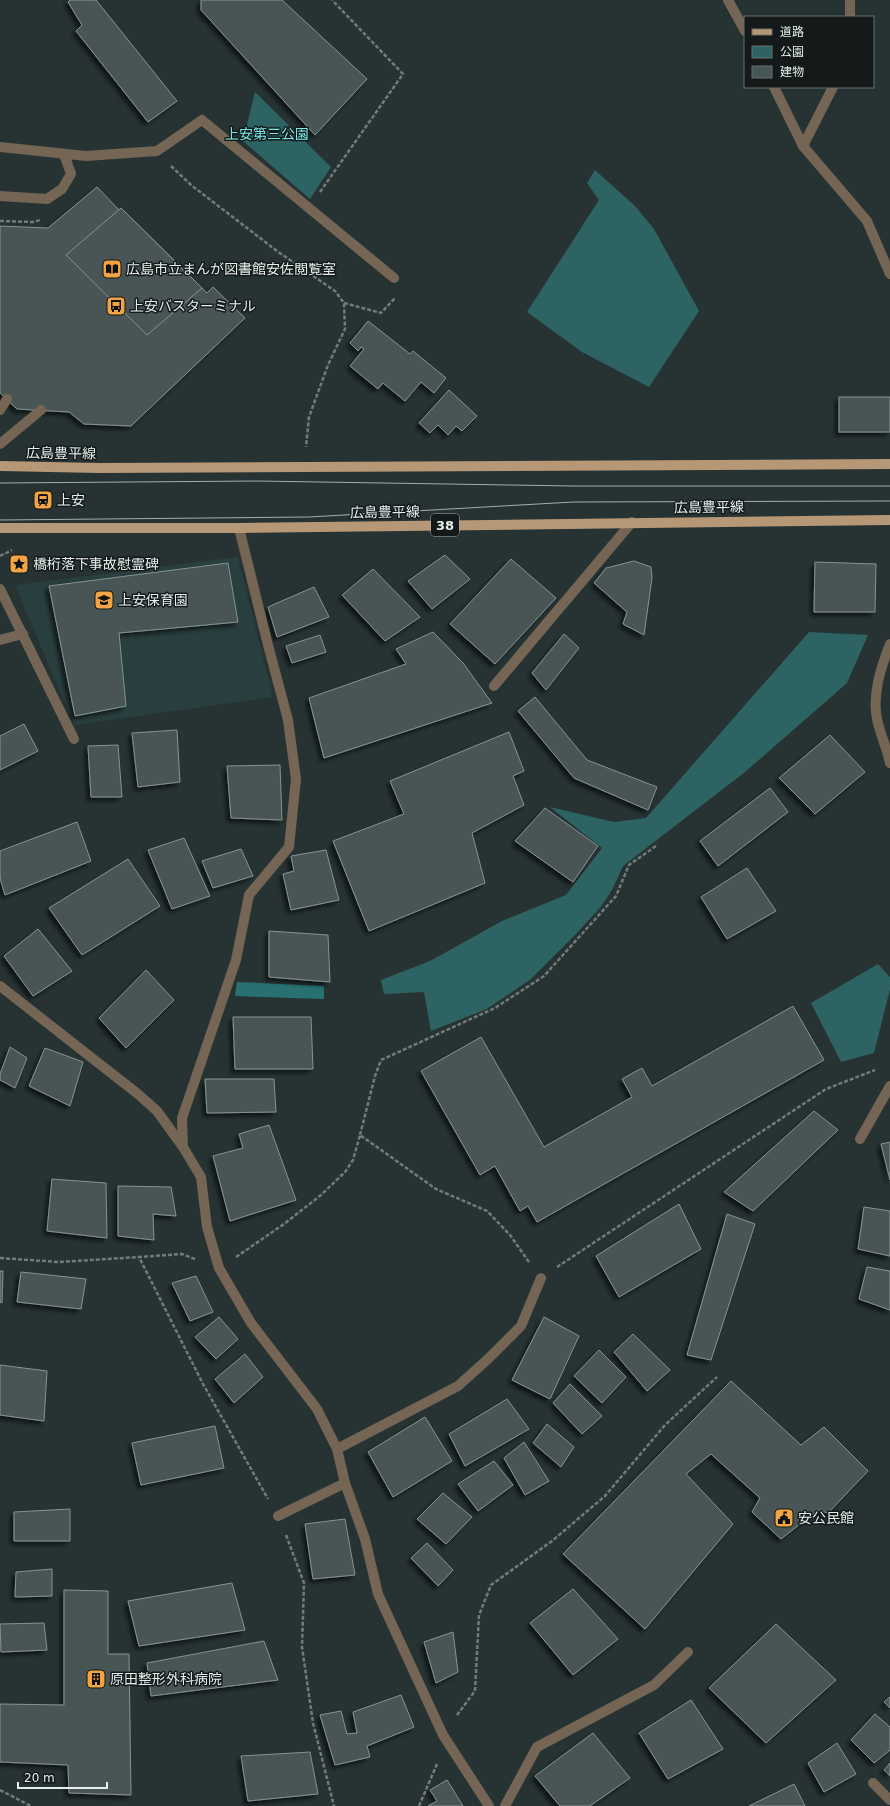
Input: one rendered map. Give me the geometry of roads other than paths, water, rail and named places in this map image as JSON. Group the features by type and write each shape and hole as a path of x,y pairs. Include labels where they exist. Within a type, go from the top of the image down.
{"main road":[{"name":"広島豊平線","path":"0,466 91,468 890,464"},
{"name":"広島豊平線","path":"0,528 239,528 890,520"}],"street":[{"path":"728,0 744,29"},
{"path":"850,0 850,16"},
{"path":"774,88 803,146 867,221 890,274"},
{"path":"803,146 832,88"},
{"path":"0,147 86,156 157,151 202,120 394,278"},
{"path":"0,196 47,199 62,189 71,174 64,154"},
{"path":"0,410 7,399"},
{"path":"0,444 41,410"},
{"path":"494,686 632,522"},
{"path":"183,1147 182,1118 236,960 249,896 289,847 296,779 288,720 239,528"},
{"path":"0,589 74,739"},
{"path":"0,640 22,634"},
{"path":"890,644 883,662 876,692 877,719 888,749 890,764"},
{"path":"0,986 138,1094 157,1111 183,1147 201,1177 207,1227 219,1268 251,1323 317,1409 337,1449 345,1484 365,1539 378,1594 443,1735 489,1806"},
{"path":"860,1138 890,1086"},
{"path":"337,1449 458,1386 521,1326 541,1278"},
{"path":"278,1516 345,1484"},
{"path":"505,1806 537,1747 654,1685 688,1652"},
{"path":"874,1783 890,1800"}],"tram line":[{"path":"0,483 257,481 573,486 890,486"},
{"path":"0,520 309,517 573,502 890,501"}],"place":[{"name":"広島市立まんが図書館安佐閲覧室","path":"112,269"},
{"name":"上安バスターミナル","path":"116,306"},
{"name":"上安","path":"43,500"},
{"name":"橋桁落下事故慰霊碑","path":"19,564"},
{"name":"上安保育園","path":"104,600"},
{"name":"安公民館","path":"784,1518"},
{"name":"原田整形外科病院","path":"96,1679"}],"park label":[{"name":"上安第三公園","path":"267,134"}]}
